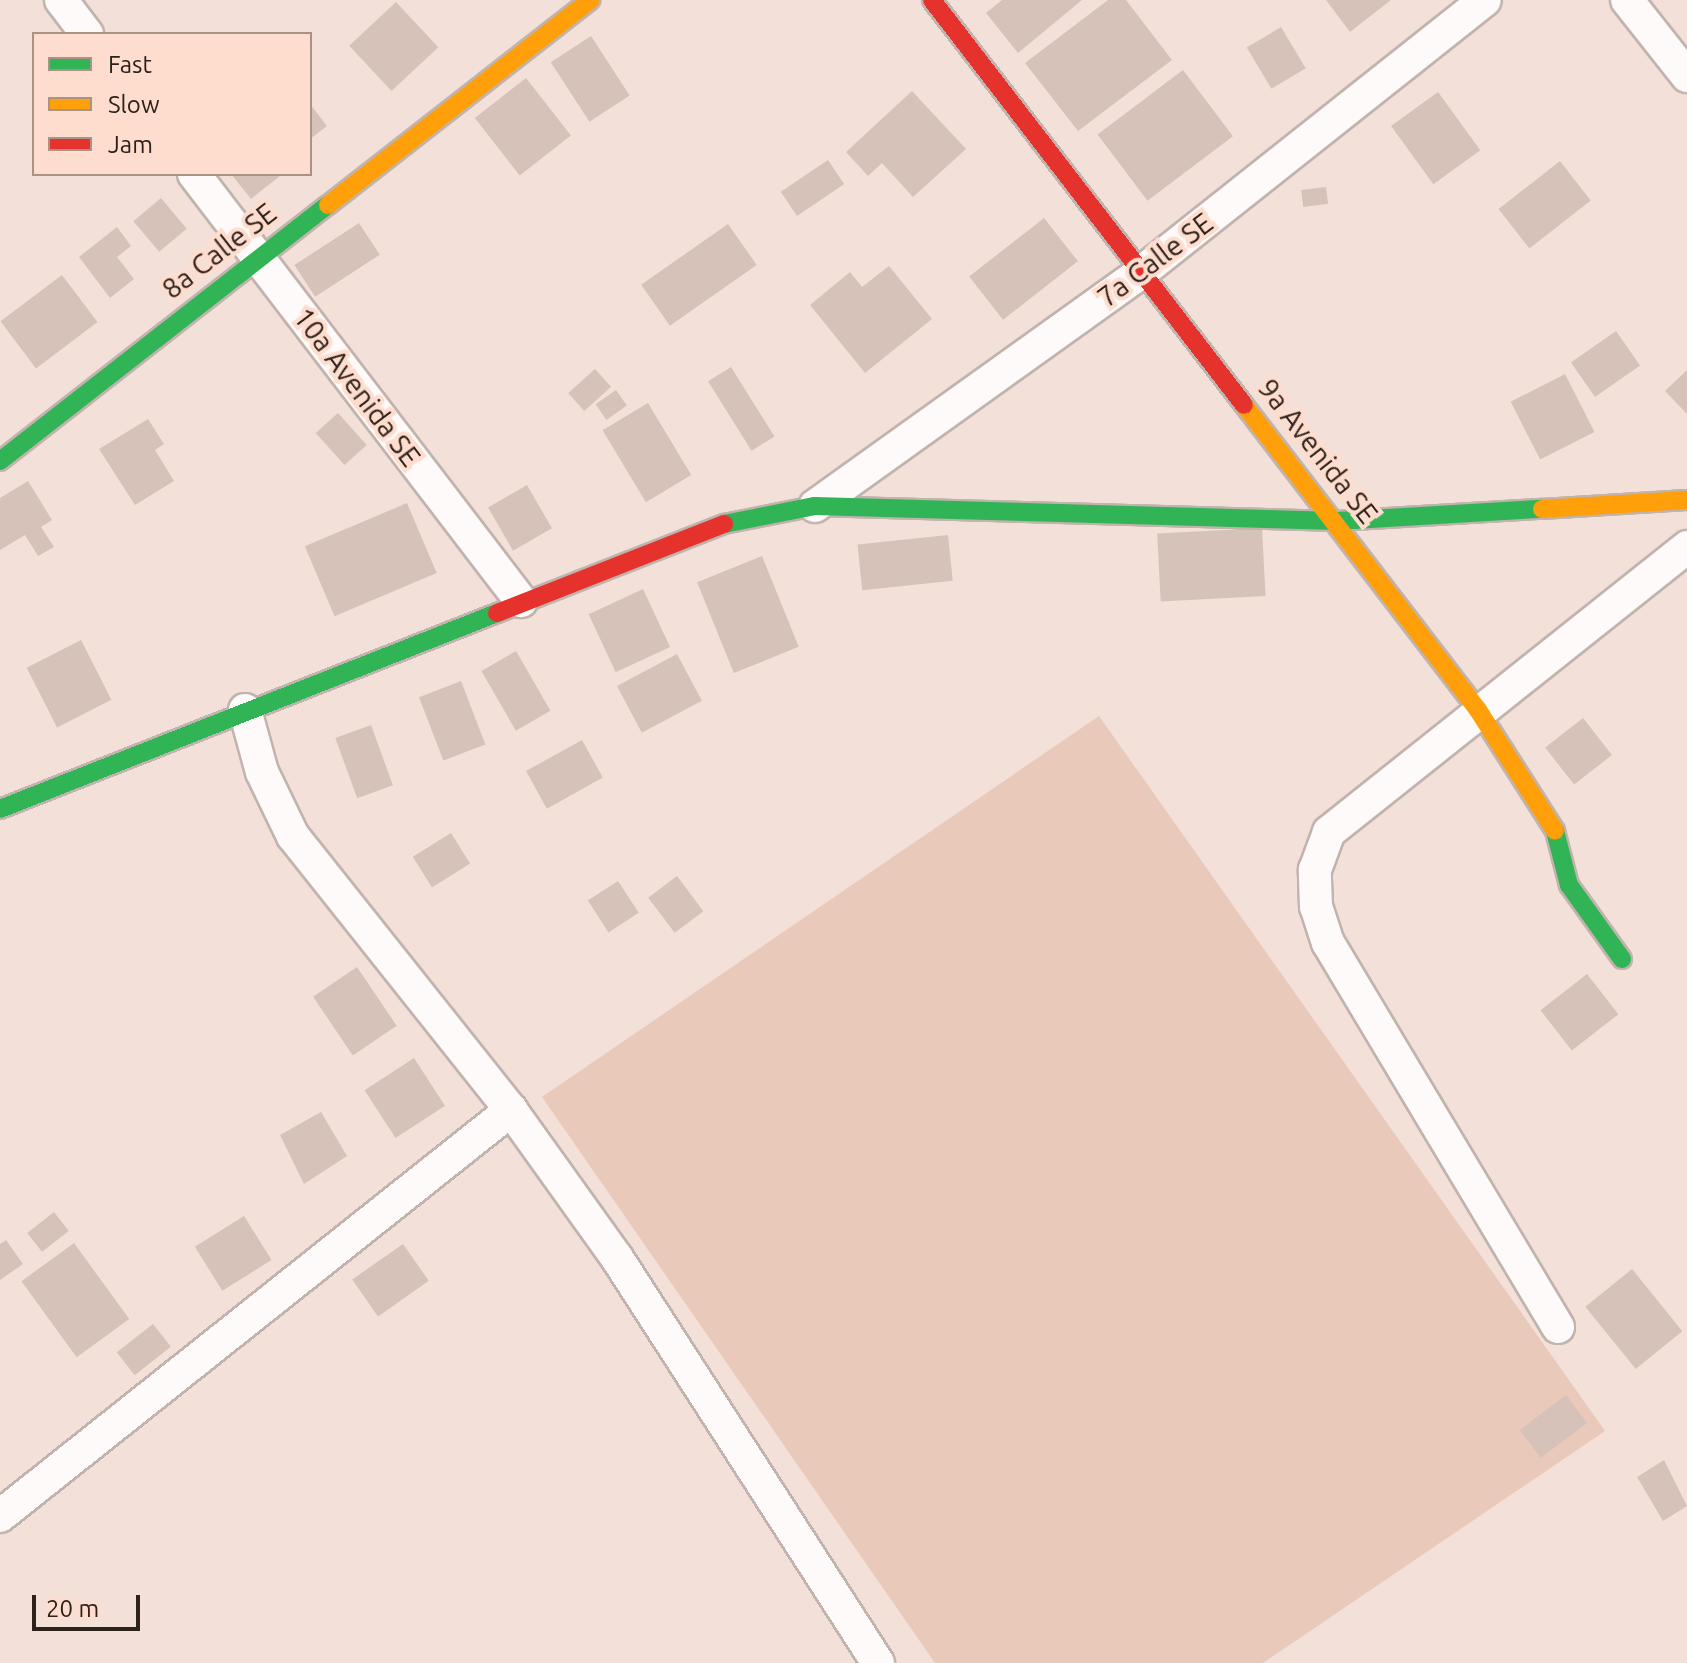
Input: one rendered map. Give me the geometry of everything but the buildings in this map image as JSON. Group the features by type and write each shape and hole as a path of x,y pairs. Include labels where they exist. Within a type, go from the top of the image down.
{"street":[{"path":"61,0 85,32"},
{"name":"8a Calle SE","path":"0,461 257,256 590,0"},
{"name":"9a Avenida SE","path":"932,0 1337,521 1478,710 1554,829 1569,885 1622,959"},
{"name":"7a Calle SE","path":"815,506 1143,271 1485,0"},
{"path":"1627,0 1687,76"},
{"name":"10a Avenida SE","path":"196,176 521,601"},
{"path":"0,809 521,601 751,513 815,506 1337,521 1687,500"},
{"path":"1558,1327 1328,943 1316,907 1315,870 1329,832 1478,710 1687,547"},
{"path":"245,710 262,772 293,836 511,1110 617,1258 878,1663"},
{"path":"0,1516 511,1110"}],"shaded area":[{"path":"1099,716 1605,1431 1263,1663 935,1663 542,1097"}],"traffic: fast":[{"path":"0,461 328,205"},
{"path":"724,524 815,506 1337,521 1542,509"},
{"path":"0,809 497,613"},
{"path":"1555,831 1569,885 1622,959"}],"traffic: slow":[{"path":"328,205 590,0"},
{"path":"1244,405 1478,710 1555,831"},
{"path":"1542,509 1687,500"}],"traffic: jam":[{"path":"932,0 1244,405"},
{"path":"497,613 724,524"}]}
